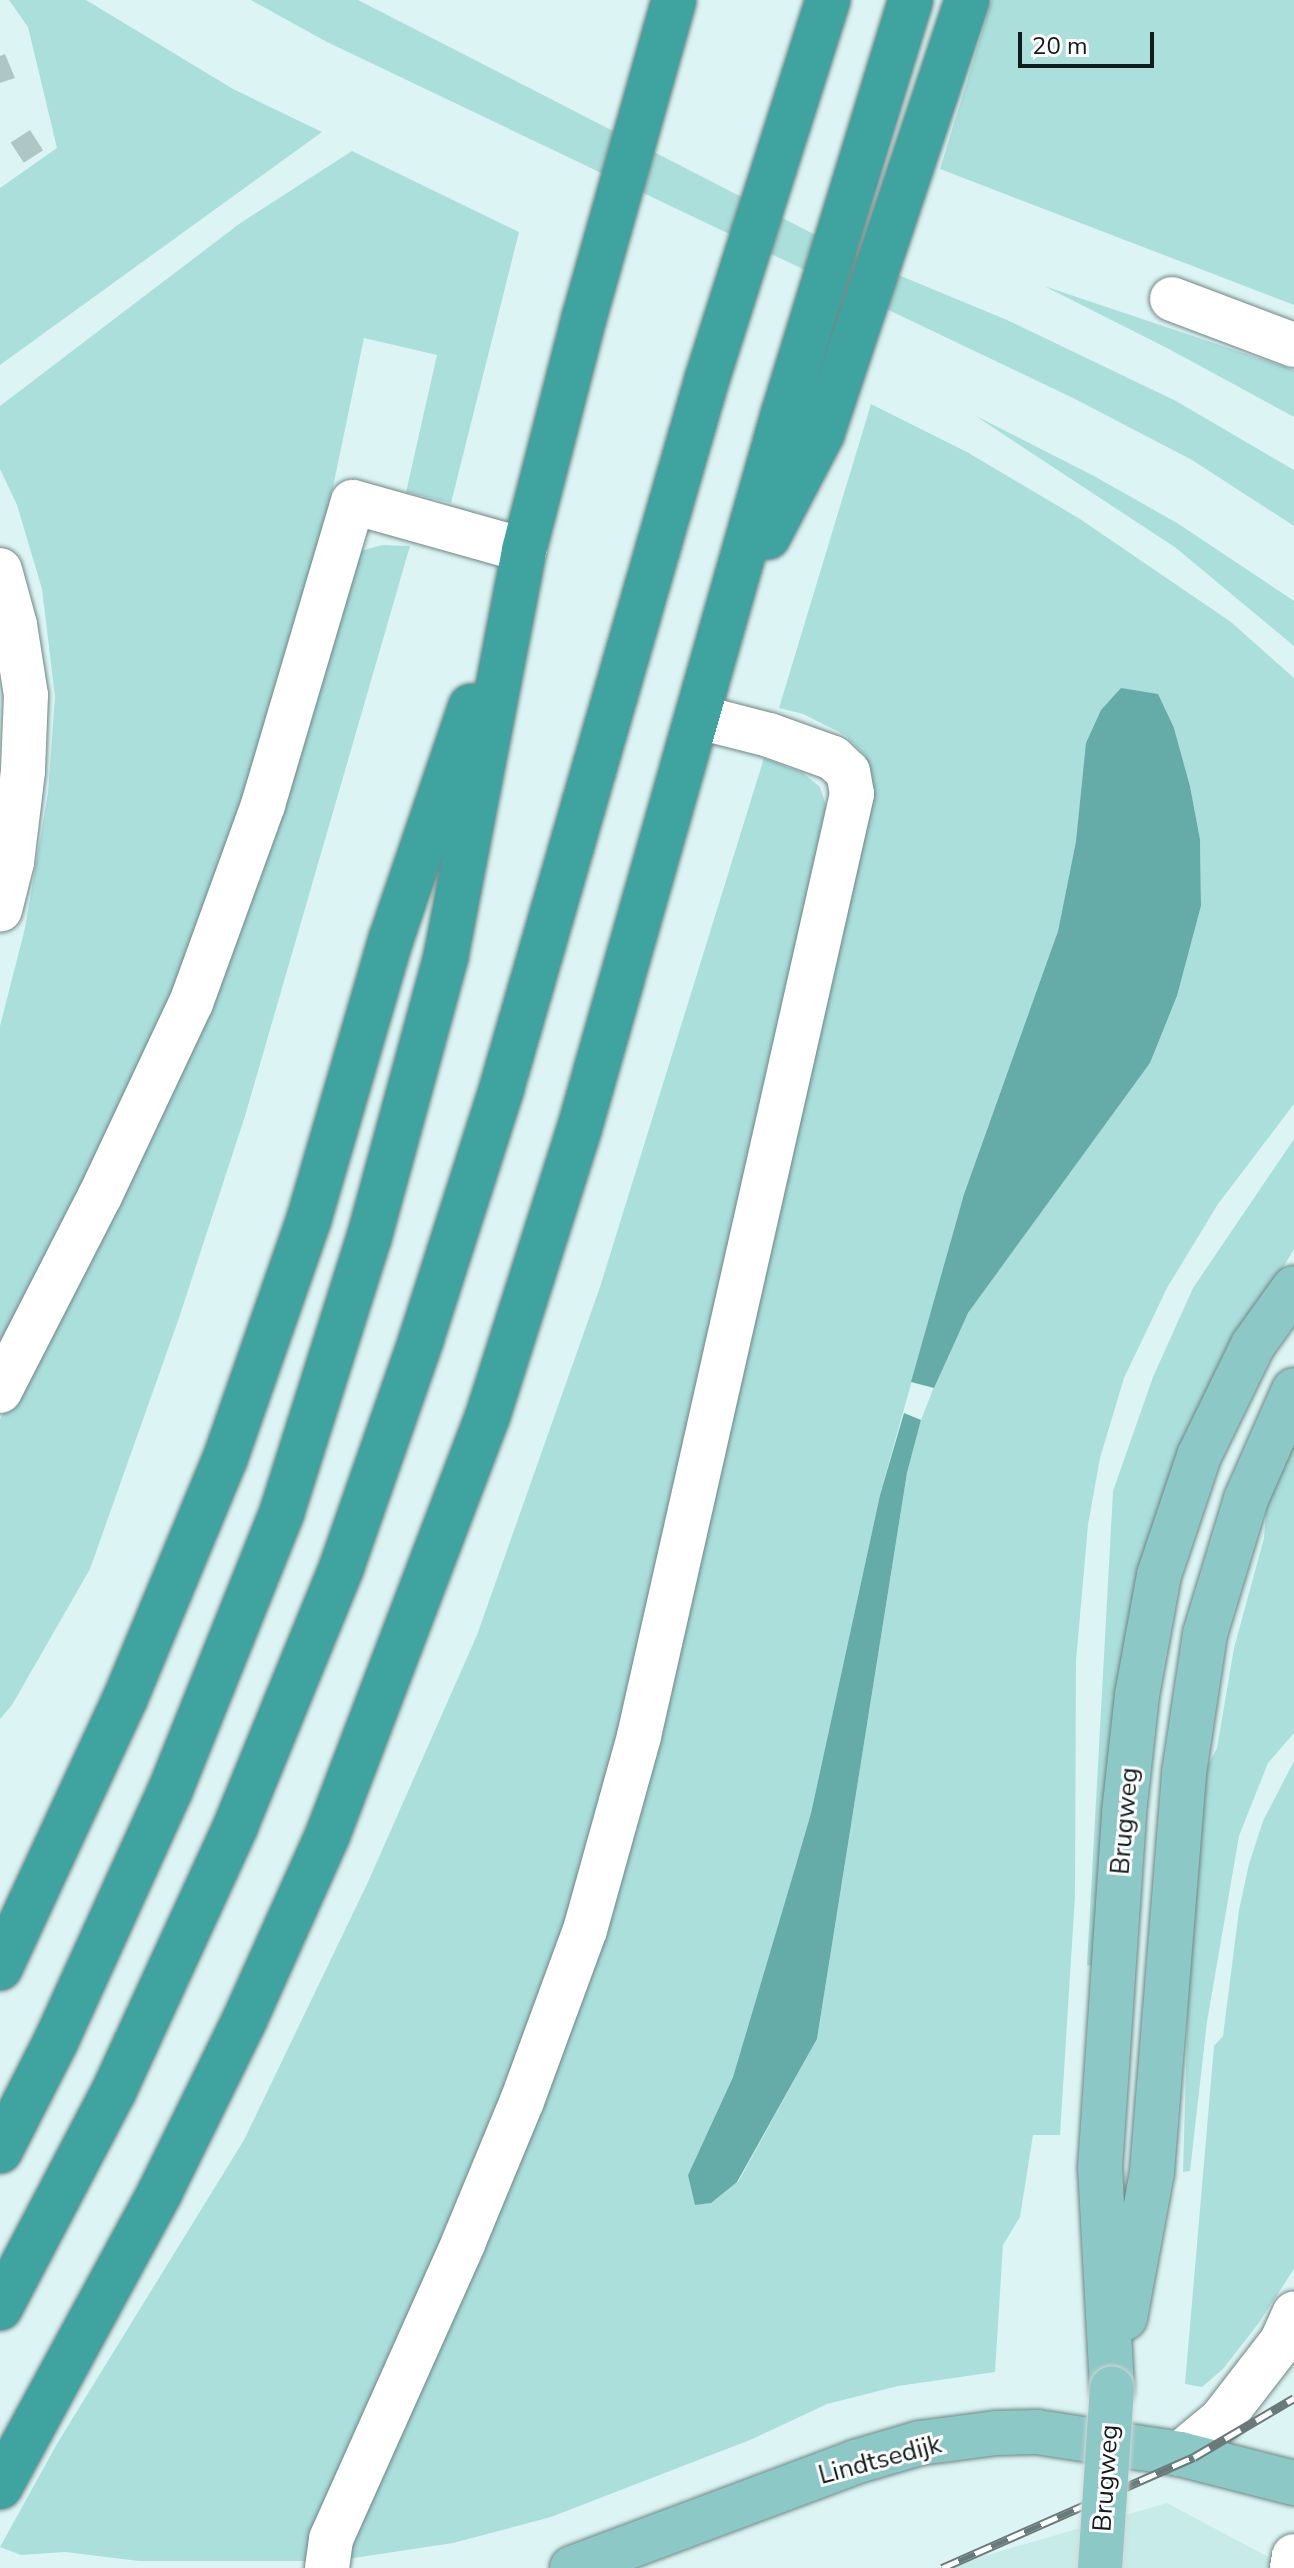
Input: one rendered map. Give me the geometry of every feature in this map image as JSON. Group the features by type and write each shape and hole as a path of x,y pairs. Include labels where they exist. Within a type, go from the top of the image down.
{"highway":[{"path":"0,2151 56,2041 170,1791 282,1512 369,1238 446,956 524,550 584,318 674,0"},
{"path":"0,2308 126,2065 236,1825 342,1566 421,1340 502,1087 707,379 828,0"},
{"path":"0,2487 160,2192 245,2019 328,1834 415,1614 488,1415 579,1130 783,415 911,0"},
{"path":"728,612 822,434 967,0"},
{"path":"0,1968 125,1699 225,1459 309,1219 391,939 524,550"}],"main road":[{"name":"Brugweg","path":"1112,2388 1100,2168 1124,1813 1137,1695 1159,1575 1199,1456 1253,1345 1294,1288"},
{"name":"Brugweg","path":"1100,2568 1112,2388 1152,2172 1184,1773 1205,1634 1246,1499 1294,1390"},
{"name":"Lindtsedijk","path":"572,2568 855,2462 920,2443 996,2433 1037,2432 1180,2454 1294,2483"}],"street":[{"path":"1172,299 1294,345"},
{"path":"0,1391 100,1196 191,1003 263,805 353,502 524,550"},
{"path":"0,570 15,625 26,695 21,786 12,862 0,910"},
{"path":"327,2568 331,2539 476,2213 522,2101 585,1930 639,1736 852,794 848,772 833,758 769,735 699,717"},
{"path":"1180,2454 1221,2420 1282,2341 1294,2314"},
{"path":"1292,2568 1294,2556"}],"shaded area":[{"path":"9,0 86,0 233,89 322,132 0,365 0,188 57,148 28,27"},
{"path":"251,0 358,0 872,264 1007,320 1176,401 1294,470 1294,526 1192,460 1075,399 327,42"},
{"path":"992,0 1294,0 1294,305 940,169"},
{"path":"352,151 519,232 451,503 406,492 437,355 364,338 323,535 243,814 176,991 0,1359 0,1026 25,928 48,793 55,697 42,589 17,505 0,469 0,406 239,224"},
{"path":"1044,286 1294,370 1294,417 1167,348"},
{"path":"871,404 967,452 1080,519 1231,622 1294,678 1294,1104 1218,1204 1167,1288 1124,1378 1100,1458 1088,1525 1076,1661 1075,1896 1060,2135 1033,2135 1020,2217 1003,2245 995,2372 898,2386 827,2404 750,2440 551,2517 453,2543 347,2559 532,2133 871,783 865,755 845,735 803,714 779,708","holes":["1174,728 1200,839 1201,906 1177,996 1150,1063 968,1313 921,1420 907,1473 817,2039 738,2182 688,2175 733,2077 811,1813 880,1495 964,1194 1058,931 1076,841"]},
{"path":"974,415 1094,476 1177,523 1294,601 1294,646 1176,548"},
{"path":"382,545 410,546 245,1116 179,1318 90,1569 12,1705 0,1719 0,1419 46,1349 361,551"},
{"path":"1121,688 1158,694 1174,728 1200,839 1201,906 1177,996 1150,1063 968,1313 934,1388 911,1382 964,1194 1058,931 1076,841 1086,743 1101,710"},
{"path":"764,758 803,773 820,787 827,809 629,1709 561,1949 307,2561 139,2561 65,2552 21,2555 0,2547 58,2442 244,2140 368,1882 477,1635 600,1287"},
{"path":"1294,1139 1294,1249 1211,1390 1094,1966 1087,1965 1113,1491 1153,1377 1193,1288"},
{"path":"904,1413 921,1420 907,1473 817,2039 737,2182 711,2203 695,2205 688,2175 733,2077 811,1813 880,1495"},
{"path":"1294,1426 1294,1733 1268,1763 1239,1836 1207,2022 1190,2171 1183,2172 1194,1792 1217,1748 1234,1648 1264,1538 1269,1474"},
{"path":"1294,1761 1294,2269 1258,2324 1223,2369 1202,2387 1185,2384 1214,2046 1223,2036 1239,1910 1249,1864 1263,1821"},
{"path":"1167,2503 1289,2568 942,2568"}],"building":[{"path":"5,54 15,78 0,83 0,56"},
{"path":"30,130 43,150 24,163 11,143"}],"railway":[{"path":"942,2568 1194,2457 1294,2398"}]}
